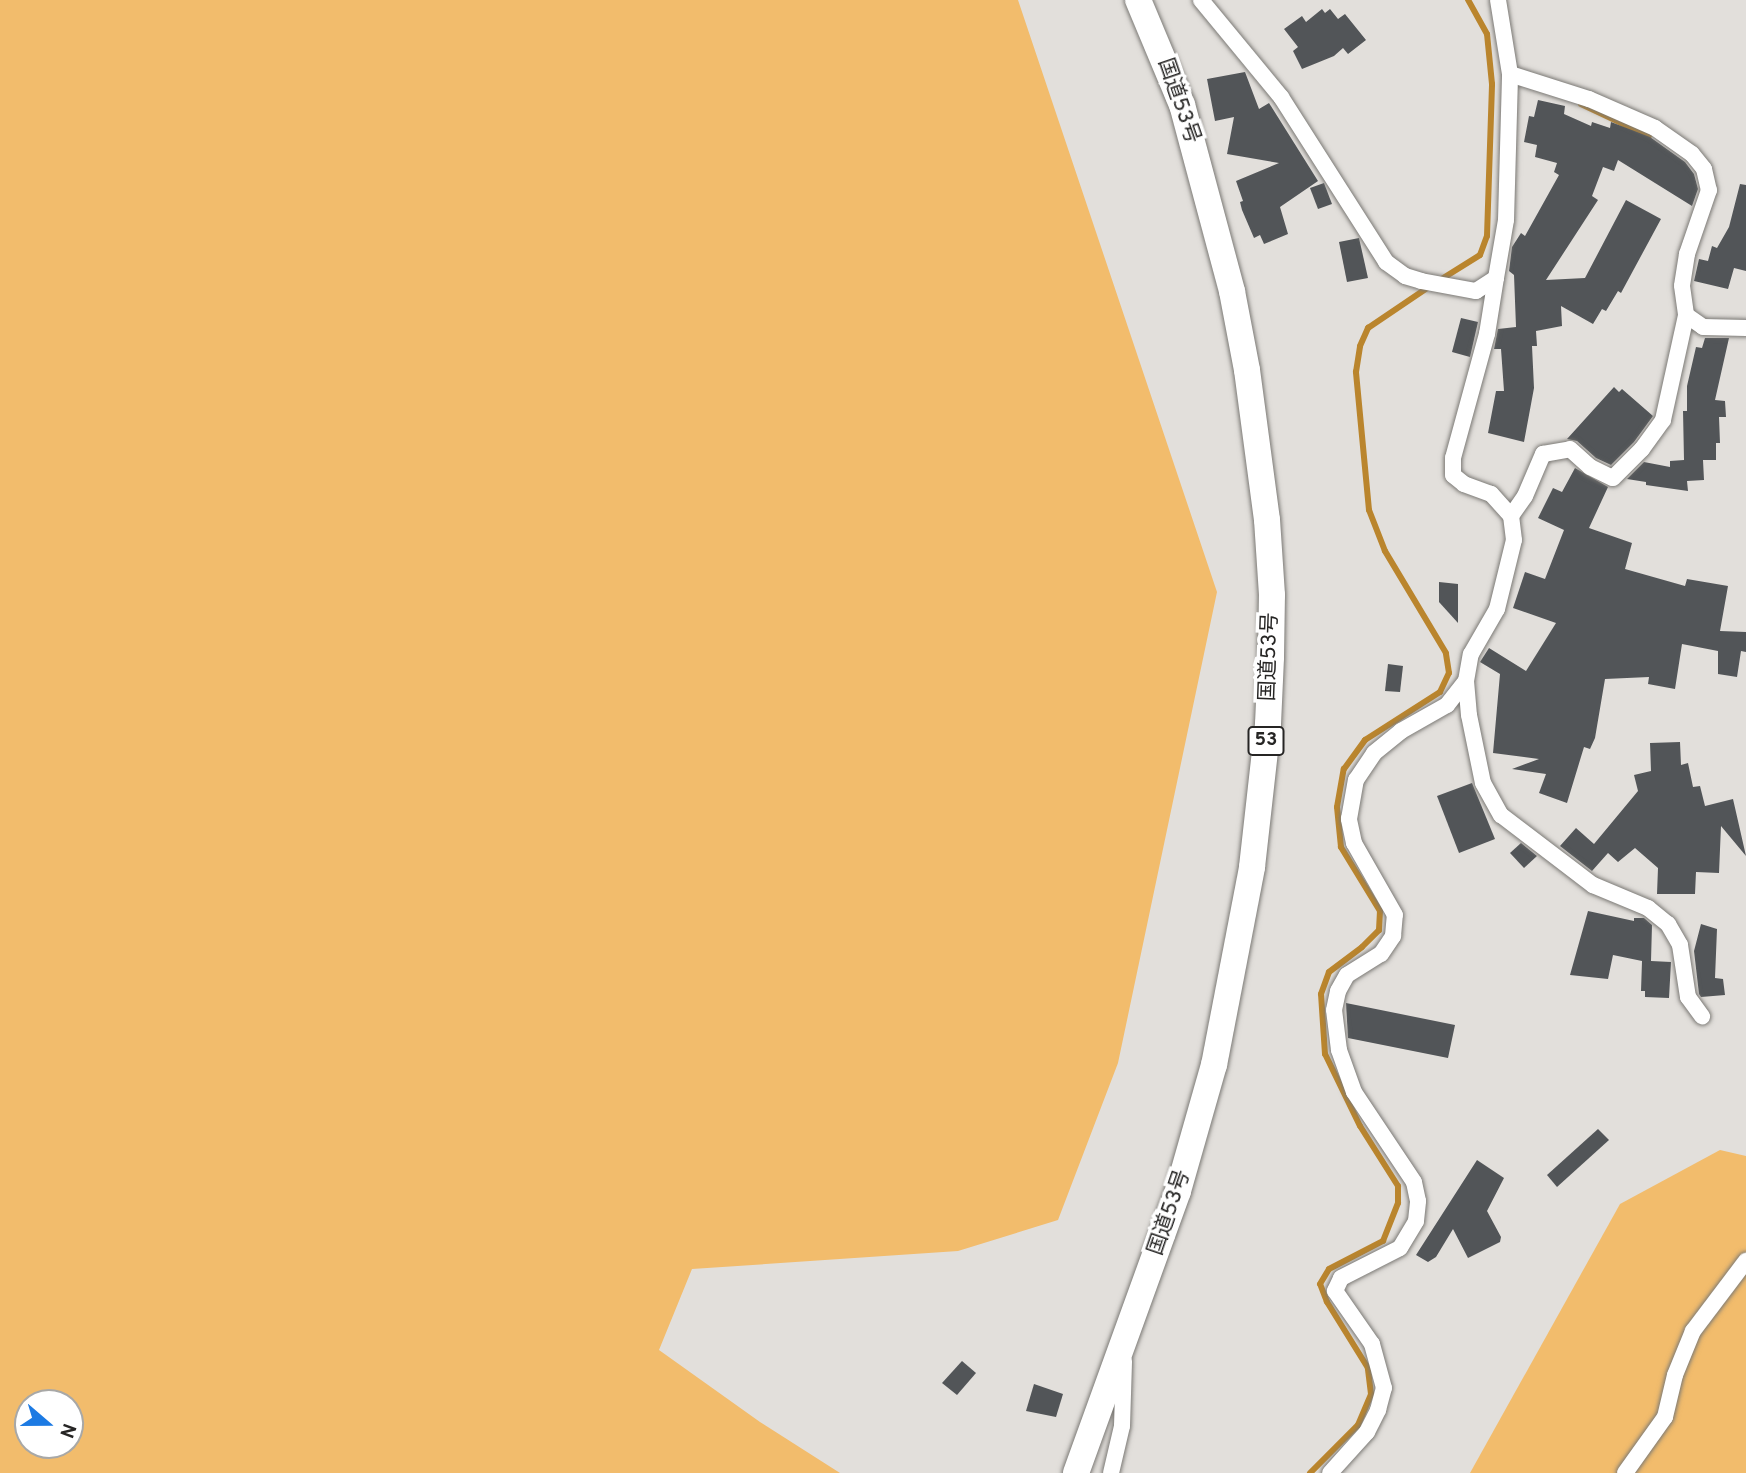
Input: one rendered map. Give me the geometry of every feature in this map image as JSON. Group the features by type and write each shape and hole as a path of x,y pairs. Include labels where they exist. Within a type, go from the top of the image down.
{"highway":[{"name":"国道53号","path":"1076,1473 1198,1131 1229,999 1261,796 1268,724 1272,595 1258,442 1233,291 1182,105 1138,0"}],"street":[{"path":"1201,0 1281,97 1386,262 1405,276 1476,291 1496,278"},
{"path":"1498,0 1510,74 1506,220 1487,334 1453,458 1453,475 1464,484 1491,494 1511,516 1514,540 1497,609 1471,654 1466,681 1469,715 1483,783 1502,815 1593,885 1648,908 1668,924 1680,945 1688,997 1702,1016"},
{"path":"1510,74 1589,99 1655,128 1692,154 1704,169 1709,190 1687,254 1682,286 1686,315 1663,419 1643,449 1613,478 1590,467 1570,449 1543,454 1525,496 1511,516"},
{"path":"1686,315 1703,327 1746,328"},
{"path":"1330,1473 1367,1432 1378,1410 1384,1388 1380,1364 1372,1344 1335,1291 1341,1278 1400,1248 1416,1221 1418,1201 1414,1182 1354,1092 1339,1050 1334,1010 1338,991 1348,975 1381,954 1392,936 1395,915 1354,843 1349,819 1356,780 1374,753 1401,730 1447,705 1466,681"},
{"path":"1625,1473 1665,1417 1675,1375 1693,1331 1746,1261"},
{"path":"1111,1473 1122,1426 1125,1337"}],"shaded area":[{"path":"0,0 1018,0 1217,592 1118,1063 1058,1220 958,1251 692,1269 659,1350 760,1422 840,1473 0,1473"},
{"path":"1720,1150 1746,1156 1746,1473 1470,1473 1620,1204"}],"building":[{"path":"1322,9 1325,13 1330,9 1338,19 1345,14 1366,40 1348,54 1343,48 1334,56 1302,69 1293,51 1298,47 1284,29 1302,16 1306,22"},
{"path":"1245,72 1259,109 1269,103 1318,181 1280,207 1288,234 1264,244 1260,235 1254,238 1242,210 1240,202 1243,201 1236,181 1279,163 1227,154 1234,117 1215,121 1207,79"},
{"path":"1538,100 1565,106 1564,114 1591,126 1592,122 1610,128 1611,122 1650,137 1685,162 1694,174 1698,189 1692,206 1618,160 1614,171 1603,167 1592,196 1598,200 1546,280 1585,278 1626,200 1661,219 1621,293 1618,291 1606,311 1602,309 1593,324 1561,306 1562,326 1536,331 1537,346 1532,346 1534,388 1524,442 1488,433 1496,391 1504,391 1501,349 1494,349 1498,329 1516,327 1514,275 1509,271 1512,247 1521,233 1525,236 1559,175 1554,172 1557,163 1535,157 1537,145 1524,142 1529,116 1534,117"},
{"path":"1324,183 1332,204 1318,209 1310,188"},
{"path":"1740,184 1746,185 1746,271 1734,268 1728,289 1694,281 1699,259 1708,261 1712,246 1717,248 1729,227"},
{"path":"1359,238 1368,278 1347,282 1339,242"},
{"path":"1461,318 1478,322 1470,357 1452,352"},
{"path":"1705,338 1729,338 1715,400 1725,401 1726,417 1719,417 1720,443 1716,443 1716,460 1703,460 1704,480 1687,481 1688,491 1646,485 1646,482 1627,479 1644,462 1670,467 1670,461 1684,460 1683,411 1687,411 1687,386 1696,347 1702,348"},
{"path":"1614,387 1619,392 1622,389 1653,416 1634,442 1611,465 1596,458 1577,441 1567,439"},
{"path":"1575,468 1608,487 1589,528 1632,543 1625,569 1685,586 1687,579 1728,586 1720,631 1746,632 1746,652 1741,651 1737,677 1718,674 1718,651 1682,644 1675,689 1648,684 1649,677 1605,679 1595,738 1590,749 1584,747 1567,803 1539,793 1546,774 1512,769 1539,759 1493,753 1500,674 1480,662 1489,648 1526,671 1556,623 1513,608 1525,572 1545,579 1564,530 1538,518 1553,488 1562,492"},
{"path":"1439,582 1458,584 1458,623 1439,602"},
{"path":"1388,664 1403,666 1400,692 1385,691"},
{"path":"1680,742 1681,765 1688,763 1693,787 1700,786 1705,806 1733,799 1746,856 1721,826 1719,873 1696,872 1695,894 1657,894 1658,868 1635,848 1618,862 1608,853 1592,871 1560,846 1576,828 1594,844 1638,791 1634,775 1651,771 1650,743"},
{"path":"1472,783 1495,839 1459,853 1437,796"},
{"path":"1521,843 1537,856 1524,868 1510,853"},
{"path":"1588,911 1634,921 1634,918 1644,918 1652,925 1651,961 1671,962 1669,998 1645,997 1645,991 1641,991 1642,961 1613,955 1608,979 1570,975"},
{"path":"1701,924 1717,929 1715,978 1723,979 1725,995 1701,997 1699,994 1694,951"},
{"path":"1346,1003 1455,1025 1448,1058 1348,1038"},
{"path":"1598,1129 1609,1140 1557,1187 1547,1175"},
{"path":"1477,1160 1504,1178 1487,1211 1501,1237 1500,1242 1468,1258 1453,1229 1436,1257 1428,1262 1416,1255"},
{"path":"962,1361 976,1373 957,1395 942,1383"},
{"path":"1034,1384 1063,1394 1056,1417 1026,1411"}],"waterway":[{"path":"1440,280 1480,255 1487,236 1492,84 1487,34 1468,0"},
{"path":"1581,104 1649,136"},
{"path":"1310,1473 1358,1425 1371,1394 1368,1368 1327,1302 1320,1284 1329,1269 1383,1241 1398,1203 1398,1186 1360,1126 1325,1054 1321,994 1329,972 1379,930 1380,911 1341,847 1337,807 1344,769 1365,740 1440,692 1449,673 1446,653 1385,551 1369,510 1356,372 1360,346 1368,328 1430,286"}]}
